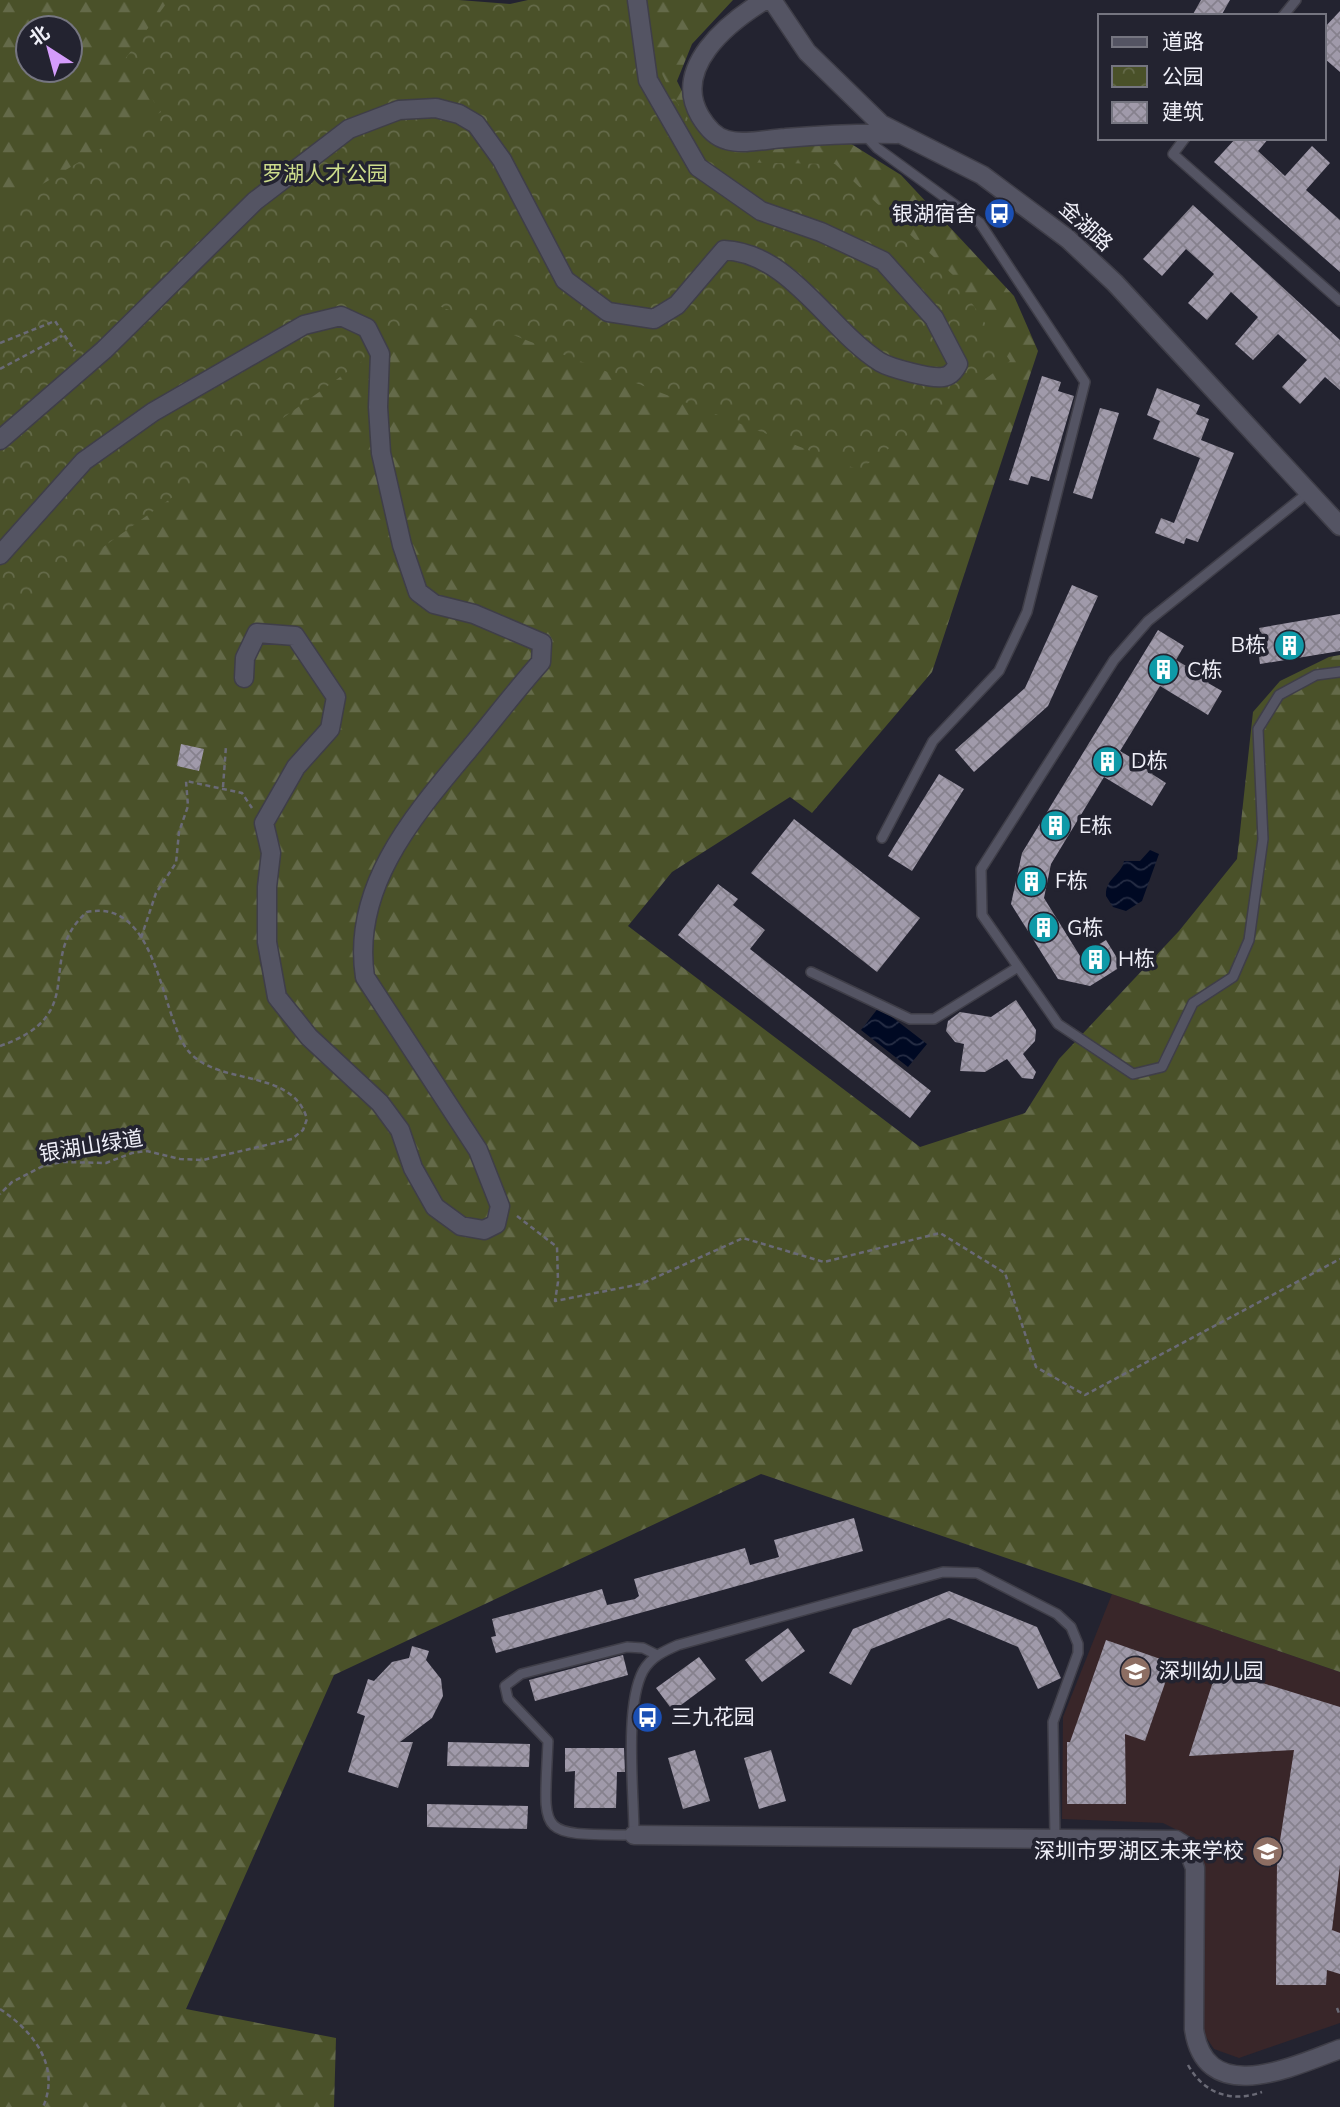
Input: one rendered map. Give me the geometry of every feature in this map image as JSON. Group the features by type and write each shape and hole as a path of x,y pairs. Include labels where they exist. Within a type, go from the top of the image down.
{"street":[{"path":"0,440 85,365 255,201 349,129 398,110 436,108 459,114 476,124 502,160 565,280 608,312 654,319 677,305 724,250 743,251 799,288 881,363 942,377 954,372 958,363 940,327 883,261 821,232 761,211 698,167 648,80 637,0"},
{"path":"765,0 747,11 718,38 693,71 692,97 708,128 717,136 740,142 864,133 897,134"},
{"name":"金湖路","path":"772,0 796,38 820,67 864,110 897,134 982,175 1068,239 1115,283 1340,526"},
{"path":"0,555 85,461 153,412 304,325 341,316 367,328 380,354 378,407 381,453 402,545 418,592 434,604 474,614 542,643 541,662 415,814 385,863 367,912 361,950 365,977 460,1118 478,1150 500,1206 496,1224 484,1230 461,1226 435,1207 413,1168 400,1130 380,1103 309,1037 277,997 267,942 267,887 271,853 264,823 296,767 330,729 336,697 295,636 257,634 245,657 244,678"},
{"path":"634,1835 1161,1837 1176,1840 1187,1847 1195,1868 1194,2029 1198,2052 1212,2069 1235,2081 1247,2081 1340,2049"}],"lane":[{"path":"1285,14 1296,0"},
{"path":"864,133 877,148 980,222 1086,382 1027,612 999,671 933,741 882,838"},
{"path":"1184,140 1173,154 1340,301"},
{"path":"1309,492 1148,621 1114,660 981,869 982,915 1058,1024 1133,1074 1162,1067 1193,1003 1233,977 1250,940 1263,839 1258,729 1279,695 1317,675 1340,672"},
{"path":"811,972 910,1019 934,1019 1018,967"},
{"path":"657,1655 643,1648 627,1647 521,1674 505,1686 508,1699 548,1741 546,1807 552,1825 570,1834 634,1835 633,1710 644,1670 657,1655 678,1645 943,1572 977,1573 1057,1614 1065,1620 1076,1636 1077,1653 1054,1722 1055,1837"}],"path":[{"path":"0,343 55,321 85,365"},
{"path":"0,369 63,336"},
{"path":"223,788 226,746"},
{"path":"141,938 156,893 176,863 179,832 188,806 186,781 242,793"},
{"name":"银湖山绿道","path":"0,1046 37,1029 50,1015 60,985 62,952 67,936 87,912 110,913 127,921 141,938 157,969 179,1037 188,1051 198,1061 212,1068 276,1087 289,1094 304,1110 307,1119 303,1130 292,1139 203,1160 180,1159 147,1151 132,1153 106,1163 63,1162 45,1165 12,1182 0,1194"},
{"path":"500,1206 529,1224 557,1247 555,1301 641,1284 743,1238 824,1262 940,1233 1005,1273 1036,1367 1085,1395 1340,1259"},
{"path":"1337,2008 1340,2016"},
{"path":"0,2009 26,2030 47,2063 50,2081 43,2107"}],"shaded area":[{"name":"深圳市罗湖区未来学校","path":"1112,1594 1340,1672 1340,2023 1239,2058 1214,2049 1195,2021 1199,1865 1191,1837 1163,1823 1062,1819 1063,1717"}],"green space":[{"path":"0,0 309,0 404,48 584,0 733,0 692,44 677,81 704,136 730,149 845,140 901,175 1014,296 1038,351 932,672 812,813 790,797 672,872 628,926 920,1147 1025,1113 1059,1059 1179,931 1237,859 1253,712 1280,681 1329,657 1340,655 1340,1672 761,1474 334,1675 186,2009 336,2038 334,2107 0,2107"},
{"name":"罗湖人才公园","path":"169,0 459,0 510,4 528,0 650,0 649,23 653,46 669,88 694,127 724,162 835,164 954,276 1010,361 859,470 439,306 0,621 0,210 161,112 125,59"}],"water":[{"path":"1150,850 1159,854 1142,901 1126,911 1113,907 1106,896 1110,881 1124,861 1140,861"},
{"path":"879,1007 927,1044 908,1067 861,1030"}],"building":[{"path":"1201,0 1230,0 1222,14 1193,14"},
{"path":"1340,11 1340,72 1326,60 1326,26"},
{"path":"1234,140 1267,140 1258,151 1285,176 1312,146 1330,163 1306,190 1340,220 1340,272 1214,162"},
{"path":"1193,205 1340,340 1340,390 1325,377 1300,404 1282,387 1307,360 1278,334 1253,360 1235,344 1258,317 1231,292 1207,320 1188,303 1214,274 1186,249 1162,276 1143,259"},
{"path":"1042,376 1061,382 1058,391 1074,396 1049,481 1031,476 1028,485 1009,480"},
{"path":"1157,388 1200,405 1196,414 1209,419 1201,440 1234,453 1198,542 1186,538 1184,544 1155,533 1161,518 1174,523 1200,458 1153,439 1160,421 1147,415"},
{"path":"1100,408 1119,413 1092,499 1073,493"},
{"path":"1072,585 1098,596 1048,706 974,772 955,750 1025,688"},
{"name":"B栋","path":"1340,614 1340,651 1260,664 1256,636 1261,635 1259,628"},
{"path":"1158,630 1184,646 1176,660 1210,680 1208,683 1222,691 1208,715 1160,686 1120,751 1154,771 1152,774 1166,783 1152,806 1104,777 1051,864 1044,898 1080,956 1106,940 1122,966 1090,986 1058,979 1011,904 1022,853"},
{"path":"181,744 204,749 199,771 177,766"},
{"path":"939,774 964,789 912,871 888,856"},
{"path":"794,819 920,918 877,972 751,873"},
{"path":"718,884 738,899 733,905 765,930 750,949 931,1091 910,1118 678,935"},
{"path":"1016,1000 1036,1030 1035,1041 1023,1054 1036,1072 1033,1079 1022,1078 1007,1059 985,1072 960,1071 964,1044 955,1042 946,1031 948,1021 960,1012 991,1017"},
{"path":"854,1518 863,1551 496,1653 491,1637 496,1636 492,1619 602,1589 607,1605 635,1599 639,1596 634,1579 745,1548 750,1565 779,1557 774,1540"},
{"path":"949,1591 1037,1627 1061,1678 1038,1689 1018,1647 949,1618 871,1649 851,1685 829,1673 853,1629"},
{"path":"788,1628 805,1651 762,1682 745,1660"},
{"path":"1106,1640 1172,1663 1145,1741 1125,1734 1126,1804 1067,1804 1067,1742 1070,1742"},
{"path":"412,1646 429,1651 426,1660 441,1679 443,1696 432,1718 400,1742 413,1742 398,1788 348,1772 365,1716 357,1713 368,1679 374,1681 392,1662 409,1658"},
{"path":"623,1655 628,1675 535,1701 529,1680"},
{"path":"699,1657 716,1679 673,1711 656,1688"},
{"path":"1217,1669 1340,1707 1340,1865 1332,1930 1340,1933 1340,1974 1327,1970 1326,1985 1276,1985 1277,1860 1294,1750 1189,1756"},
{"path":"448,1742 530,1744 529,1767 447,1766"},
{"path":"565,1748 624,1748 625,1772 617,1772 616,1808 574,1808 575,1771 565,1772"},
{"path":"695,1750 710,1801 683,1809 668,1758"},
{"path":"771,1750 786,1801 759,1809 744,1758"},
{"path":"427,1804 528,1806 527,1829 427,1827"}],"place":[{"name":"银湖宿舍","path":"999,214"},
{"name":"B栋","path":"1289,645"},
{"name":"C栋","path":"1164,670"},
{"name":"D栋","path":"1108,761"},
{"name":"E栋","path":"1056,826"},
{"name":"F栋","path":"1032,881"},
{"name":"G栋","path":"1044,928"},
{"name":"H栋","path":"1095,959"},
{"name":"深圳幼儿园","path":"1136,1671"},
{"name":"三九花园","path":"648,1717"},
{"name":"深圳市罗湖区未来学校","path":"1267,1851"}]}
